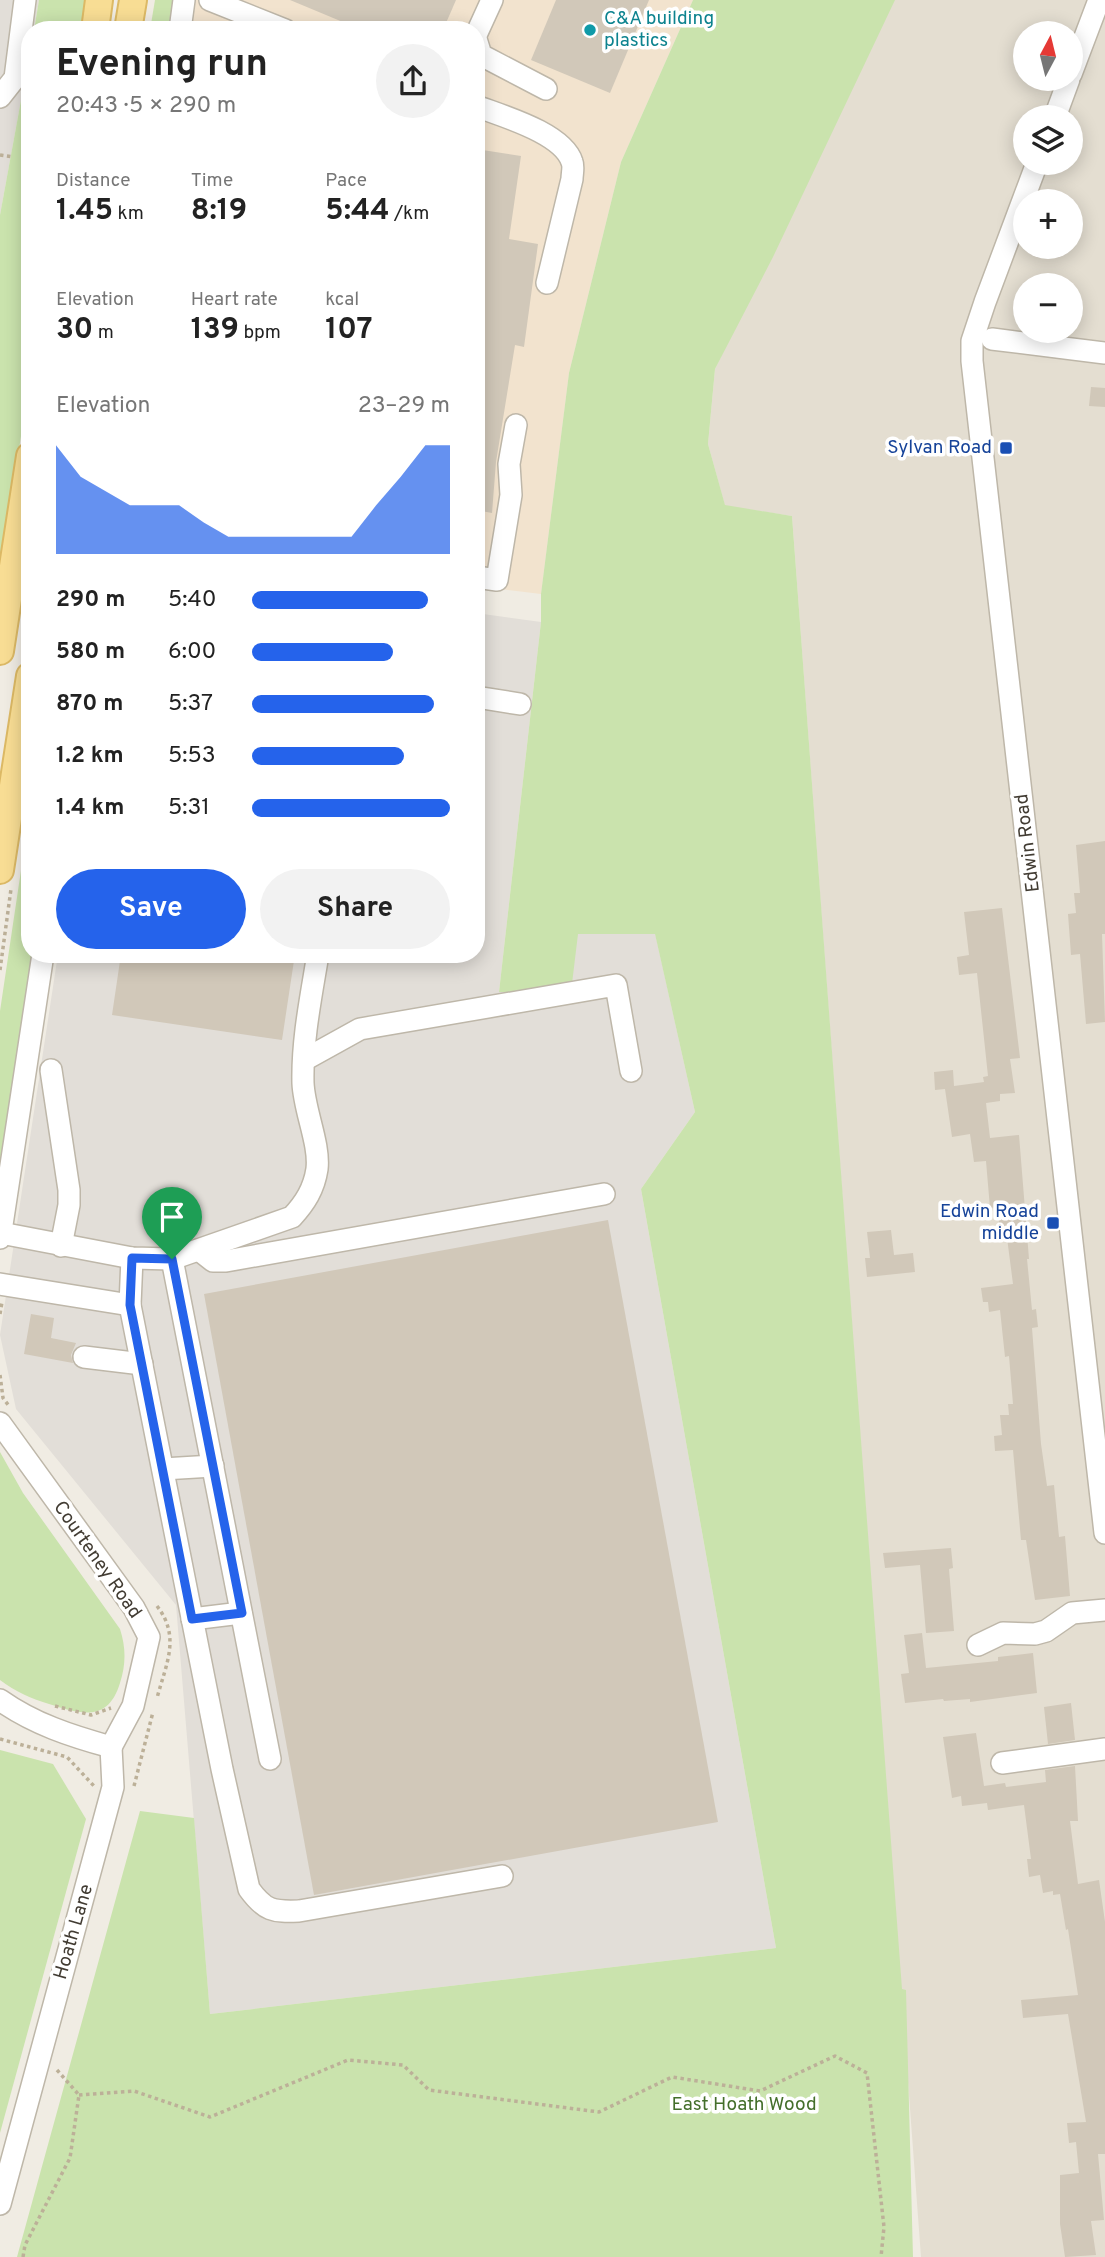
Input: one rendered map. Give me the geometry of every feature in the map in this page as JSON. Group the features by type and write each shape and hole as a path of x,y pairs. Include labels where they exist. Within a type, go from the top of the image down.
{"main road":[{"path":"96,21 99,0"},
{"path":"130,21 133,0"},
{"path":"0,651 21,514"},
{"path":"0,870 21,734"}],"street":[{"path":"22,21 25,0"},
{"path":"181,21 184,0"},
{"path":"210,0 262,21"},
{"path":"483,21 492,0"},
{"path":"1083,42 1099,0"},
{"path":"0,97 15,78 21,31"},
{"path":"485,57 546,89"},
{"path":"485,110 539,131 560,145 572,162 572,179 547,283"},
{"name":"Edwin Road","path":"1033,175 972,341 972,362 1105,1533"},
{"path":"992,339 1105,353"},
{"path":"485,578 497,580 511,495 509,464 516,425"},
{"path":"485,698 520,704"},
{"path":"0,1238 42,963"},
{"path":"1,1233 132,1258 172,1259 292,1217 304,1205 312,1189 317,1167 303,1086 317,963"},
{"path":"304,1060 360,1029 616,985 631,1071"},
{"path":"51,1070 69,1190 69,1205 61,1246"},
{"path":"199,1250 213,1261 226,1261 604,1194"},
{"path":"132,1258 130,1305 249,1889 259,1903 275,1912 299,1911 502,1877"},
{"path":"172,1259 270,1759"},
{"path":"0,1284 130,1305"},
{"path":"84,1357 142,1364"},
{"name":"Courteney Road","path":"0,1423 134,1608 149,1637 142,1676 131,1713 111,1747"},
{"path":"163,1469 213,1466"},
{"path":"978,1645 1003,1633 1035,1634 1046,1631 1072,1613 1105,1610"},
{"path":"192,1619 242,1613"},
{"path":"0,1700 25,1718 71,1736 111,1747"},
{"path":"0,1721 25,1718"},
{"name":"Hoath Lane","path":"0,2204 113,1787 111,1747"},
{"path":"1002,1763 1105,1749"}],"path":[{"path":"0,155 13,157"},
{"path":"80,1714 96,1714 109,1707"},
{"path":"0,1739 67,1757 91,1785"},
{"path":"23,2257 25,2245 70,2158 79,2095 58,2071 42,2045"},
{"path":"79,2095 134,2091 210,2117 348,2060 403,2065 429,2090 599,2112 672,2077 760,2091 835,2056 867,2073 884,2227 881,2257"}],"shaded area":[{"path":"0,0 39,0 36,21 21,21 21,100 0,215"},
{"path":"179,0 693,0 621,162 569,373 541,594 485,587 485,21 176,21"},
{"path":"846,0 1105,0 1105,2257 921,2257 792,516 725,506 708,444 715,369 821,154"},
{"path":"485,614 541,622 499,992 577,934 655,933 695,1112 641,1189 776,1948 210,2014 176,1605 16,1409 0,1335 57,963 485,963"}],"green space":[{"path":"39,0 86,0 83,21 36,21"},
{"path":"155,0 179,0 176,21 152,21"},
{"name":"East Hoath Wood","path":"693,0 895,0 773,257 715,369 708,444 725,505 792,516 902,1989 906,1990 913,2257 17,2257 140,1811 194,1818 210,2014 776,1948 641,1189 695,1112 655,934 578,934 571,992 499,992 541,622 541,594 569,373 621,162"},
{"path":"21,100 21,436 0,574 0,215"},
{"path":"21,870 21,963 33,963 0,1165 0,1011"},
{"path":"0,1452 23,1493 120,1629 124,1656 122,1676 115,1696 100,1710 82,1712 60,1708 23,1694 0,1680"},
{"path":"0,1750 53,1764 86,1819 0,2133"}],"building":[{"path":"290,0 456,0 447,21 340,21"},
{"name":"C&A building plastics","path":"556,0 649,0 610,93 531,60"},
{"path":"485,150 521,156 509,239 538,244 524,347 515,345 496,462 492,513 485,512"},
{"path":"1091,387 1105,388 1105,407 1089,406"},
{"path":"1105,841 1105,934 1102,934 1105,1022 1086,1024 1080,954 1071,955 1068,914 1076,913 1074,893 1080,893 1076,845"},
{"path":"1002,908 1020,1058 1010,1059 1015,1093 1000,1094 1000,1101 986,1103 990,1138 1019,1135 1032,1310 1036,1309 1038,1327 1032,1328 1041,1444 1047,1486 1054,1485 1059,1537 1065,1536 1070,1596 1035,1600 1026,1540 1021,1540 1013,1450 995,1451 994,1436 1002,1435 1000,1415 1009,1415 1008,1404 1013,1404 1009,1356 1005,1357 1000,1310 989,1312 988,1302 983,1302 981,1288 1013,1284 1006,1230 1000,1231 997,1207 990,1208 986,1161 974,1162 970,1134 952,1137 945,1089 935,1090 934,1072 953,1070 954,1086 984,1082 983,1077 988,1076 977,973 959,975 957,957 969,955 964,912"},
{"path":"120,963 294,963 282,1040 112,1015"},
{"path":"608,1220 718,1822 314,1895 204,1294"},
{"path":"891,1230 894,1255 913,1253 915,1272 867,1277 865,1258 870,1258 867,1232"},
{"path":"31,1314 54,1318 51,1338 76,1343 71,1355 73,1363 24,1354"},
{"path":"951,1548 953,1568 949,1569 954,1631 926,1633 920,1565 885,1568 883,1553"},
{"path":"922,1633 926,1668 998,1661 998,1657 1033,1653 1037,1693 970,1702 970,1699 943,1699 905,1703 901,1674 909,1673 904,1635"},
{"path":"1071,1703 1075,1740 1048,1744 1044,1707"},
{"path":"976,1733 984,1786 1005,1783 1006,1787 1046,1782 1045,1770 1075,1766 1078,1821 1070,1821 1078,1884 1099,1880 1105,1922 1105,2154 1098,2154 1104,2220 1091,2221 1096,2255 1065,2257 1060,2224 1060,2175 1079,2173 1076,2142 1069,2143 1067,2123 1086,2122 1068,2014 1023,2018 1021,2000 1078,1995 1060,1894 1053,1895 1053,1891 1043,1893 1040,1875 1029,1877 1027,1859 1031,1859 1024,1805 988,1810 987,1803 962,1806 961,1796 952,1798 943,1737"}],"place":[{"name":"C&A building plastics","path":"590,30"},
{"name":"Sylvan Road","path":"1006,448"},
{"name":"Edwin Road middle","path":"1053,1223"}],"route":[{"path":"132,1258 172,1259 242,1613 192,1619 130,1305 132,1258"}]}
